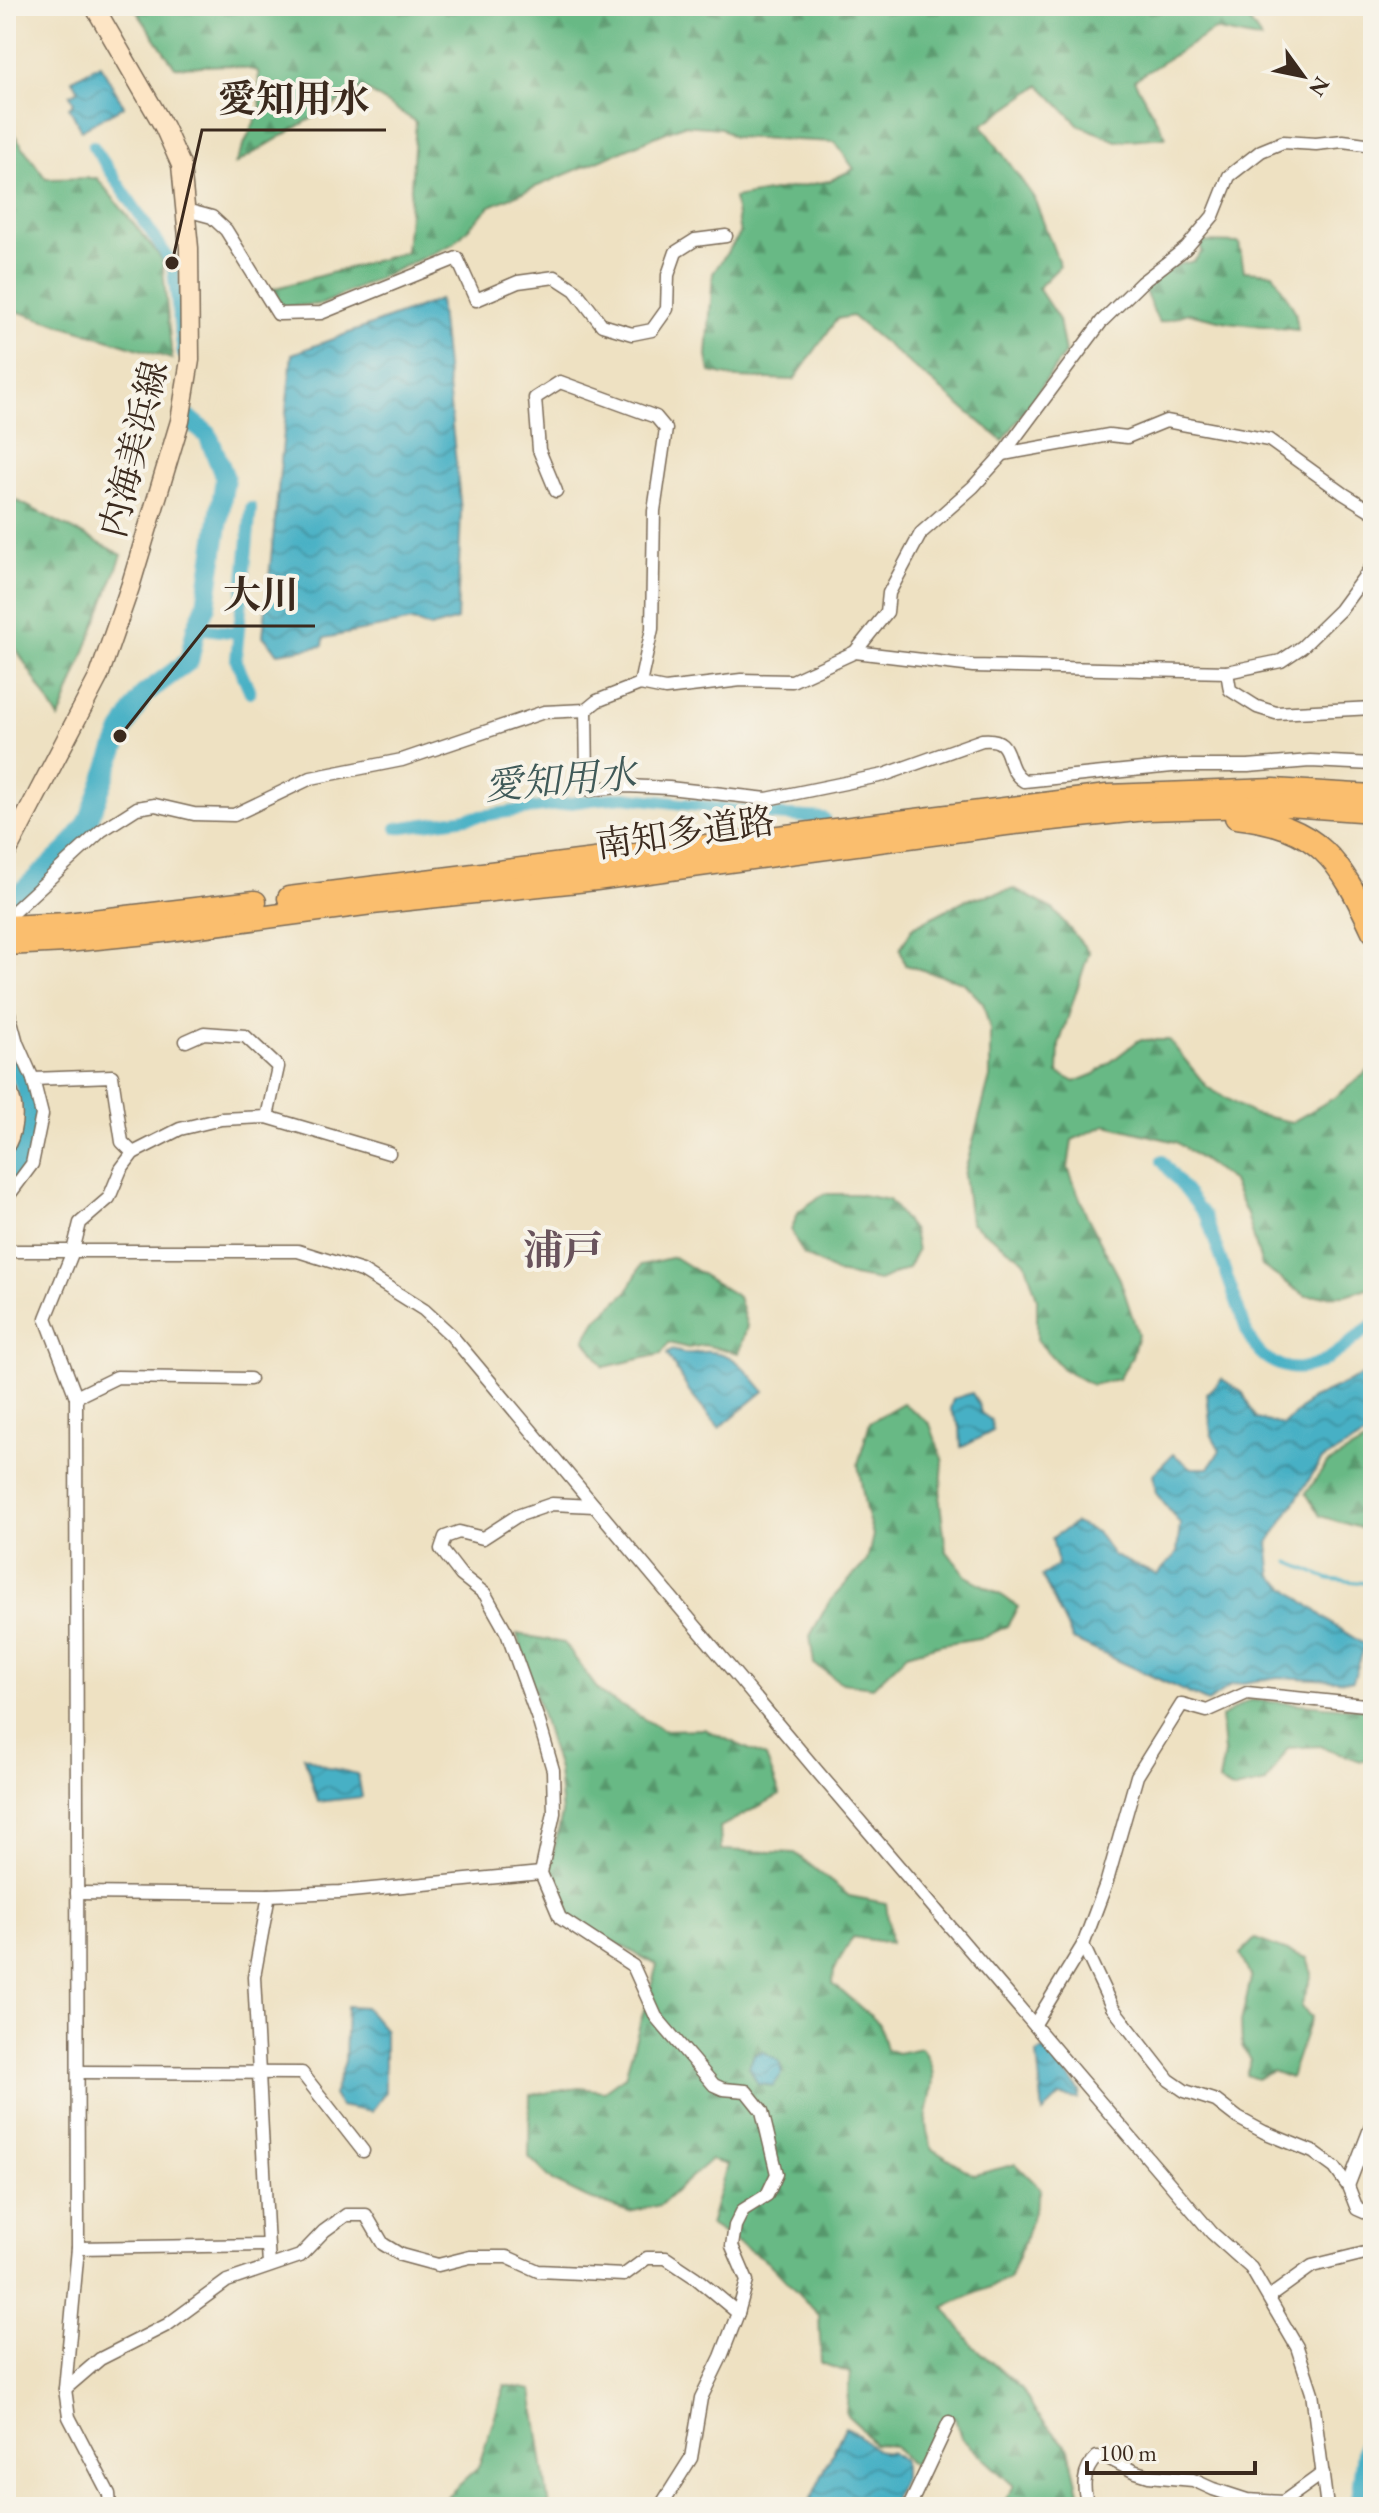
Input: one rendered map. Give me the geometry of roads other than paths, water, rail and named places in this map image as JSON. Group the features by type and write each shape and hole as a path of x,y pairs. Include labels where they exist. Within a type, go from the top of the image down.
{"highway":[{"path":"1327,791 1340,785 1373,787"},
{"name":"南知多道路","path":"6,944 42,934 160,914 1107,796 1219,790 1327,791 1373,796"},
{"name":"南知多道路","path":"6,924 42,934 147,933 1146,809 1288,805 1373,811"},
{"path":"1006,824 1020,831 1229,816 1263,820 1294,831 1317,844 1336,863 1348,879 1373,931"}],"main road":[{"name":"内海美浜線","path":"6,854 99,676 130,587 180,421 190,360 189,248 181,165 94,6"},
{"path":"6,1087 13,1109 6,1144"}],"street":[{"path":"6,924 10,915 101,831 137,808 155,805 194,814 234,815 311,778 402,760 544,712 586,710 597,701 640,684 665,689 741,680 792,681 855,652 887,612 889,593 921,533 973,487 1003,454 1102,321 1141,283 1186,248 1213,216 1229,176 1261,151 1283,142 1316,144 1343,141 1373,145"},
{"path":"186,210 212,217 226,230 278,314 321,313 457,258 476,300 518,282 555,277 575,290 602,325 632,334 652,330 667,309 668,275 676,252 695,240 726,236"},
{"path":"556,491 539,450 535,398 560,382 656,417 666,429 654,511 652,629 640,684"},
{"path":"1003,454 1109,435 1127,437 1166,421 1269,440 1373,512"},
{"path":"855,652 973,666 1227,672 1281,661 1302,647 1340,610 1373,565"},
{"path":"1227,672 1230,690 1257,707 1276,713 1373,708"},
{"path":"586,710 590,790 641,786 767,799 884,775 994,739 1003,744 1014,773 1024,781 1172,766 1248,766 1310,761 1373,764"},
{"path":"6,1002 42,1115 32,1164 6,1199"},
{"path":"186,1041 204,1033 245,1036 278,1067 267,1117"},
{"path":"33,1079 112,1076 122,1142 133,1153"},
{"path":"110,2507 109,2494 69,2417 65,2389 78,2248 76,1397 46,1318 73,1251 80,1223 109,1198 121,1169 133,1153 180,1129 221,1119 267,1117 389,1153"},
{"path":"6,1251 298,1251 362,1271 424,1310 451,1335 817,1771 1212,2233 1251,2268 1297,2347 1312,2393 1327,2507"},
{"path":"76,1397 117,1377 250,1379"},
{"path":"594,1506 552,1504 517,1516 483,1538 459,1532 445,1537 441,1549 461,1575 485,1594 507,1633 539,1722 553,1770 554,1813 541,1873 560,1918 633,1966 656,2017 714,2085 746,2091 762,2111 777,2174 767,2195 743,2210 735,2226 732,2246 747,2281 721,2357 701,2398 691,2458 660,2507"},
{"path":"1035,2024 1083,1945 1107,1881 1137,1776 1182,1704 1207,1711 1247,1693 1365,1705 1373,1702"},
{"path":"77,1893 269,1895 340,1892 541,1873"},
{"path":"269,1895 254,1977 269,2266"},
{"path":"1083,1945 1112,2007 1169,2080 1185,2091 1216,2101 1264,2132 1313,2152 1335,2168 1348,2186 1357,2209 1373,2216"},
{"path":"78,2072 302,2073 363,2151"},
{"path":"1348,2186 1373,2121"},
{"path":"65,2389 100,2359 167,2325 227,2281 300,2256 324,2231 346,2215 366,2215 383,2244 401,2255 438,2265 470,2257 507,2257 538,2271 624,2275 647,2258 666,2258 738,2313"},
{"path":"78,2248 267,2245"},
{"path":"1269,2297 1312,2266 1373,2251"},
{"path":"909,2507 949,2422"},
{"path":"1090,2507 1084,2482 1088,2465 1097,2457 1108,2458 1149,2476 1193,2480 1247,2500 1283,2502 1323,2473"}],"water":[{"path":"100,64 124,106 81,130 69,107 74,103 70,95 79,90 72,79"},
{"path":"439,300 461,511 457,620 430,628 413,621 324,638 323,646 278,653 263,636 292,354"},
{"path":"672,1350 723,1354 739,1363 764,1391 719,1428 690,1393 667,1354"},
{"path":"1367,1373 1373,1376 1373,1432 1321,1461 1268,1544 1272,1576 1332,1624 1365,1645 1353,1681 1278,1677 1231,1685 1208,1702 1073,1640 1042,1576 1058,1564 1052,1538 1075,1523 1096,1532 1114,1556 1157,1575 1177,1553 1180,1524 1156,1493 1153,1474 1173,1454 1192,1468 1209,1468 1220,1450 1211,1434 1207,1393 1222,1379 1243,1393 1256,1419 1283,1425 1311,1399"},
{"path":"972,1393 981,1413 991,1420 993,1431 961,1448 960,1427 950,1409 953,1399"},
{"path":"304,1756 330,1768 358,1774 362,1797 318,1802"},
{"path":"347,2006 365,2007 385,2030 385,2093 371,2112 340,2106 333,2095 345,2061"},
{"path":"1045,2049 1080,2091 1078,2099 1060,2096 1043,2113 1037,2054"},
{"path":"763,2051 780,2062 782,2074 773,2086 758,2084 749,2067 754,2054"},
{"path":"845,2427 872,2447 891,2452 903,2461 903,2478 890,2507 807,2507"}],"waterway":[{"name":"愛知用水","path":"93,146 172,263 183,354"},
{"path":"6,906 70,847 88,822 120,736 143,695 189,661 196,628 206,605 225,478 208,435 190,420"},
{"name":"愛知用水","path":"250,692 236,660 251,508"},
{"name":"愛知用水","path":"196,628 238,633"},
{"name":"愛知用水","path":"397,828 625,797 824,818"},
{"path":"6,1041 23,1080 31,1112 27,1143 6,1181"},
{"name":"愛知用水","path":"1162,1161 1206,1217 1248,1335 1264,1357 1279,1365 1305,1368 1329,1358 1373,1324"},
{"path":"1289,1562 1329,1579 1366,1583"},
{"path":"1359,2507 1367,2444 1373,2430"}],"place":[{"name":"愛知用水","path":"172,263"},
{"name":"大川","path":"120,736"}],"district":[{"name":"浦戸","path":"563,1250"}]}
